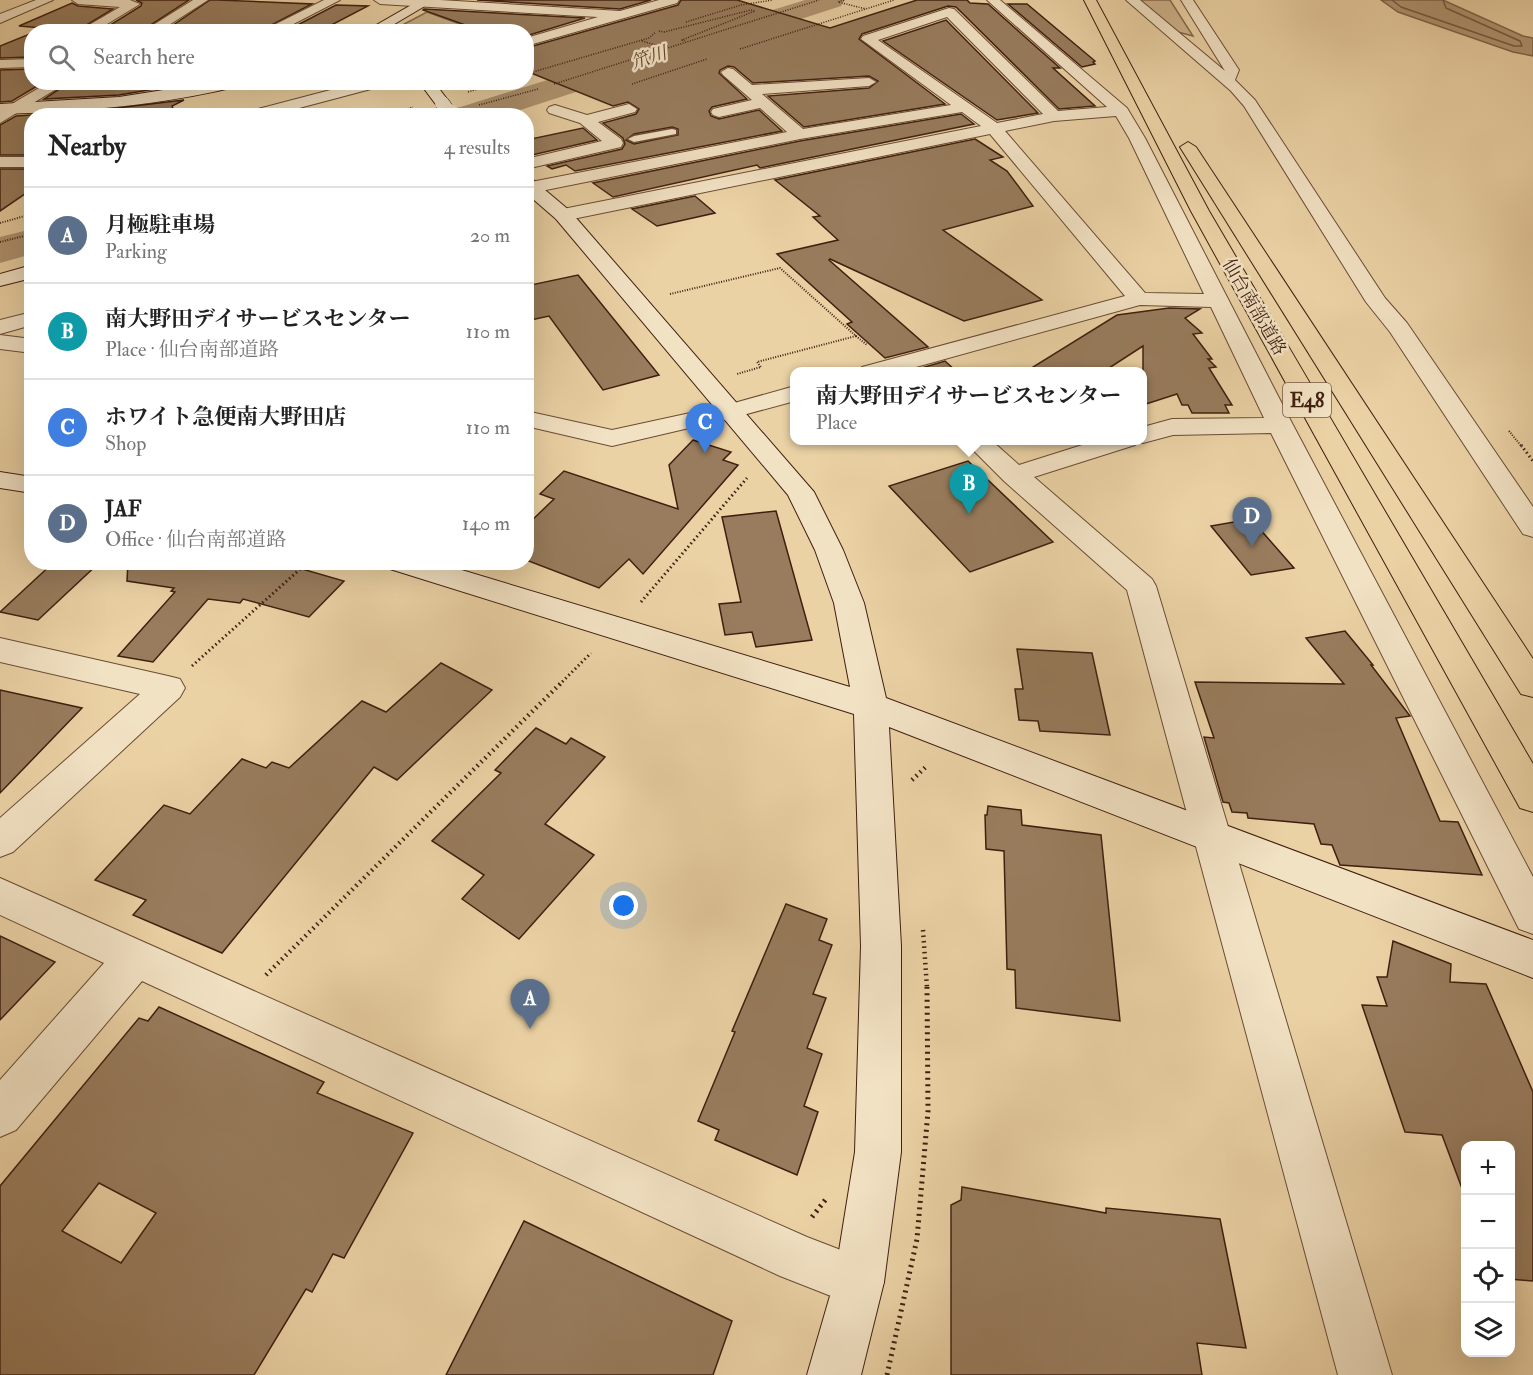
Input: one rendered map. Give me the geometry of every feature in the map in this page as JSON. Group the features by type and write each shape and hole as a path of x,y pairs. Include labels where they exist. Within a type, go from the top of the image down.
{"highway":[{"name":"仙台南部道路","path":"1090,0 1533,685"},
{"name":"仙台南部道路","path":"1090,0 1200,211 1533,797"}],"street":[{"path":"0,19 47,0"},
{"path":"78,0 134,4 97,24"},
{"path":"162,24 202,0"},
{"path":"283,24 334,0"},
{"path":"380,0 426,1 619,15"},
{"path":"531,10 547,0"},
{"path":"534,40 673,0"},
{"path":"993,0 1121,111 1137,138 1280,425 1533,916"},
{"path":"1131,0 1229,82 1250,103 1377,302 1399,328 1533,528"},
{"path":"1187,0 1232,70 1229,82"},
{"path":"384,24 426,1"},
{"path":"1054,116 949,12 868,39 994,128 1139,299"},
{"path":"0,64 24,62"},
{"path":"728,72 800,134"},
{"path":"748,90 869,82"},
{"path":"0,118 8,109 45,90"},
{"path":"26,108 117,103 198,90"},
{"path":"280,108 350,90"},
{"path":"432,90 446,108"},
{"path":"719,112 762,103"},
{"path":"534,180 966,107"},
{"path":"8,109 24,108"},
{"path":"586,120 630,109"},
{"path":"555,110 586,120 615,143"},
{"path":"562,215 1054,116 1121,111"},
{"path":"534,178 615,143 634,139"},
{"path":"0,162 24,162"},
{"path":"534,187 562,215 800,492 830,550 849,603 870,706 881,946 878,1152 859,1282 834,1375"},
{"path":"0,280 24,273"},
{"path":"898,367 1139,299 1219,301"},
{"path":"0,327 24,320"},
{"path":"0,342 24,345"},
{"path":"534,420 612,438 732,411 790,394"},
{"path":"1147,434 1172,426 1280,425"},
{"path":"979,445 1141,586 1365,1375"},
{"path":"1013,475 1113,445"},
{"path":"0,480 24,484"},
{"path":"426,570 870,706 1533,959"},
{"path":"0,650 168,688"},
{"path":"0,841 168,688"},
{"path":"0,896 798,1258 859,1282"},
{"path":"0,1114 135,958"}],"lane":[{"path":"634,139 672,132"}],"path":[{"path":"534,73 641,40 659,31 741,5 773,0"},
{"path":"551,85 819,0"},
{"path":"844,0 838,2 866,9"},
{"path":"659,31 664,32 751,10 755,11 682,40 686,42"},
{"path":"641,40 666,48"},
{"path":"534,90 541,88"},
{"path":"462,94 475,90"},
{"path":"474,106 534,90"},
{"path":"412,108 418,106"},
{"path":"0,223 24,216"},
{"path":"0,242 24,236"},
{"path":"664,295 780,268 856,336 757,362 761,367 728,377"},
{"path":"636,608 749,477"},
{"path":"168,688 299,570"},
{"path":"236,1004 596,648"},
{"path":"798,1258 808,1221 827,1198"}],"shaded area":[{"path":"1139,0 1170,0 1193,36 1178,32"},
{"path":"427,12 460,24 404,24"}],"water":[{"path":"1381,0 1443,0 1523,36 1533,38 1533,56 1513,52 1398,12"}],"building":[{"path":"136,0 189,0 152,24 112,24 141,6 142,3"},
{"path":"210,0 312,4 273,24 175,24"},
{"path":"477,0 651,0 620,9"},
{"path":"681,0 737,0 830,28 917,0 967,0 970,3 988,4 1060,68 1053,68 1095,106 1059,109 956,7 948,6 862,34 859,39 945,104 804,127 768,96 869,88 878,81 869,76 753,83 734,67 728,66 719,73 747,99 712,107 709,111 711,116 719,119 759,110 782,131 575,171 566,165 552,169 547,166 622,149 625,144 623,138 603,123 636,114 639,109 628,102 613,106 534,74 534,46 678,5","holes":["672,127 678,129 678,135 634,144 626,140 634,134"]},
{"path":"72,3 78,6 113,9 88,24 24,24 24,26 19,26"},
{"path":"1008,4 1027,4 1095,61 1093,62 1095,64 1082,67"},
{"path":"336,5 368,6 333,24 299,24"},
{"path":"423,10 585,18 534,34 534,24 462,24"},
{"path":"946,20 1038,113 997,120 883,41"},
{"path":"24,36 24,57 0,58 0,46"},
{"path":"24,69 24,90 31,90 12,101 0,102 0,70"},
{"path":"58,90 149,90 119,95 44,99"},
{"path":"184,100 172,106 173,108 117,108"},
{"path":"961,114 974,124 760,168 757,165 613,197 593,183 800,141"},
{"path":"24,115 24,155 0,155 0,125 16,116"},
{"path":"583,128 597,140 534,155 534,138"},
{"path":"975,139 1003,157 990,160 1007,171 1033,206 943,230 1042,300 964,321 830,259 928,347 885,358 847,324 852,322 777,254 838,240 813,217 820,216 775,180"},
{"path":"0,169 24,169 24,194 0,211"},
{"path":"695,196 715,213 657,226 632,209"},
{"path":"578,275 659,375 603,390 549,316 534,319 534,284"},
{"path":"1169,308 1200,309 1185,318 1202,333 1193,334 1212,359 1208,359 1216,367 1209,368 1232,405 1225,405 1229,413 1192,413 1188,405 1182,405 1177,394 1147,404 1147,367 1143,367 1143,346 1111,367 1033,367 1117,315"},
{"path":"945,361 952,367 925,367"},
{"path":"693,440 731,452 723,460 738,465 643,574 629,559 599,588 534,563 534,518 554,499 540,494 564,471 678,509 669,465"},
{"path":"968,461 1053,542 970,572 889,486"},
{"path":"776,511 812,640 756,647 752,632 725,635 719,604 741,602 722,517"},
{"path":"1251,519 1294,568 1251,575 1211,526"},
{"path":"45,570 91,570 38,620 0,612"},
{"path":"128,570 306,570 344,581 309,617 243,599 240,603 208,599 153,662 118,656 175,592 171,591 174,588 127,581"},
{"path":"1345,631 1410,716 1396,718 1440,821 1458,822 1482,875 1340,865 1332,845 1321,844 1314,824 1248,818 1247,813 1232,812 1229,803 1223,802 1204,737 1214,738 1195,682 1344,684 1306,638"},
{"path":"1017,649 1092,653 1110,735 1040,731 1038,721 1019,720 1015,689 1023,689"},
{"path":"441,663 492,690 397,780 374,767 222,953 133,915 146,900 95,880 164,805 190,814 242,759 266,768 272,762 289,768 362,701 386,712"},
{"path":"0,690 82,708 0,793"},
{"path":"536,728 566,744 571,738 605,757 545,824 594,855 519,939 462,899 484,875 432,841 501,773 495,770"},
{"path":"988,806 1021,810 1022,825 1101,835 1120,1021 1016,1008 1015,970 1007,969 1004,851 986,849 985,815 987,815"},
{"path":"786,904 827,919 819,940 832,945 813,994 826,998 807,1048 822,1054 804,1106 818,1112 797,1175 715,1140 719,1130 698,1121 735,1032 732,1031"},
{"path":"0,936 55,962 0,1020"},
{"path":"1393,941 1451,964 1450,982 1486,984 1533,1092 1533,1281 1515,1279 1515,1141 1461,1141 1461,1186 1442,1135 1405,1132 1362,1005 1387,1006 1377,977 1387,977"},
{"path":"159,1007 324,1082 317,1093 413,1133 344,1258 333,1254 312,1292 306,1289 254,1375 0,1375 0,1186 139,1018 148,1021","holes":["99,1183 156,1213 121,1263 62,1231"]},
{"path":"962,1187 1106,1213 1106,1208 1220,1219 1246,1348 1197,1343 1202,1375 951,1375 951,1205 961,1200"},
{"path":"524,1221 732,1321 713,1375 446,1375"}],"waterway":[{"name":"笊川","path":"491,108 832,0"},
{"name":"笊川","path":"0,250 24,243"}],"place":[{"name":"ホワイト急便南大野田店","path":"705,453"},
{"name":"南大野田デイサービスセンター","path":"969,514"},
{"name":"JAF","path":"1252,547"},
{"name":"月極駐車場","path":"530,1029"}]}
